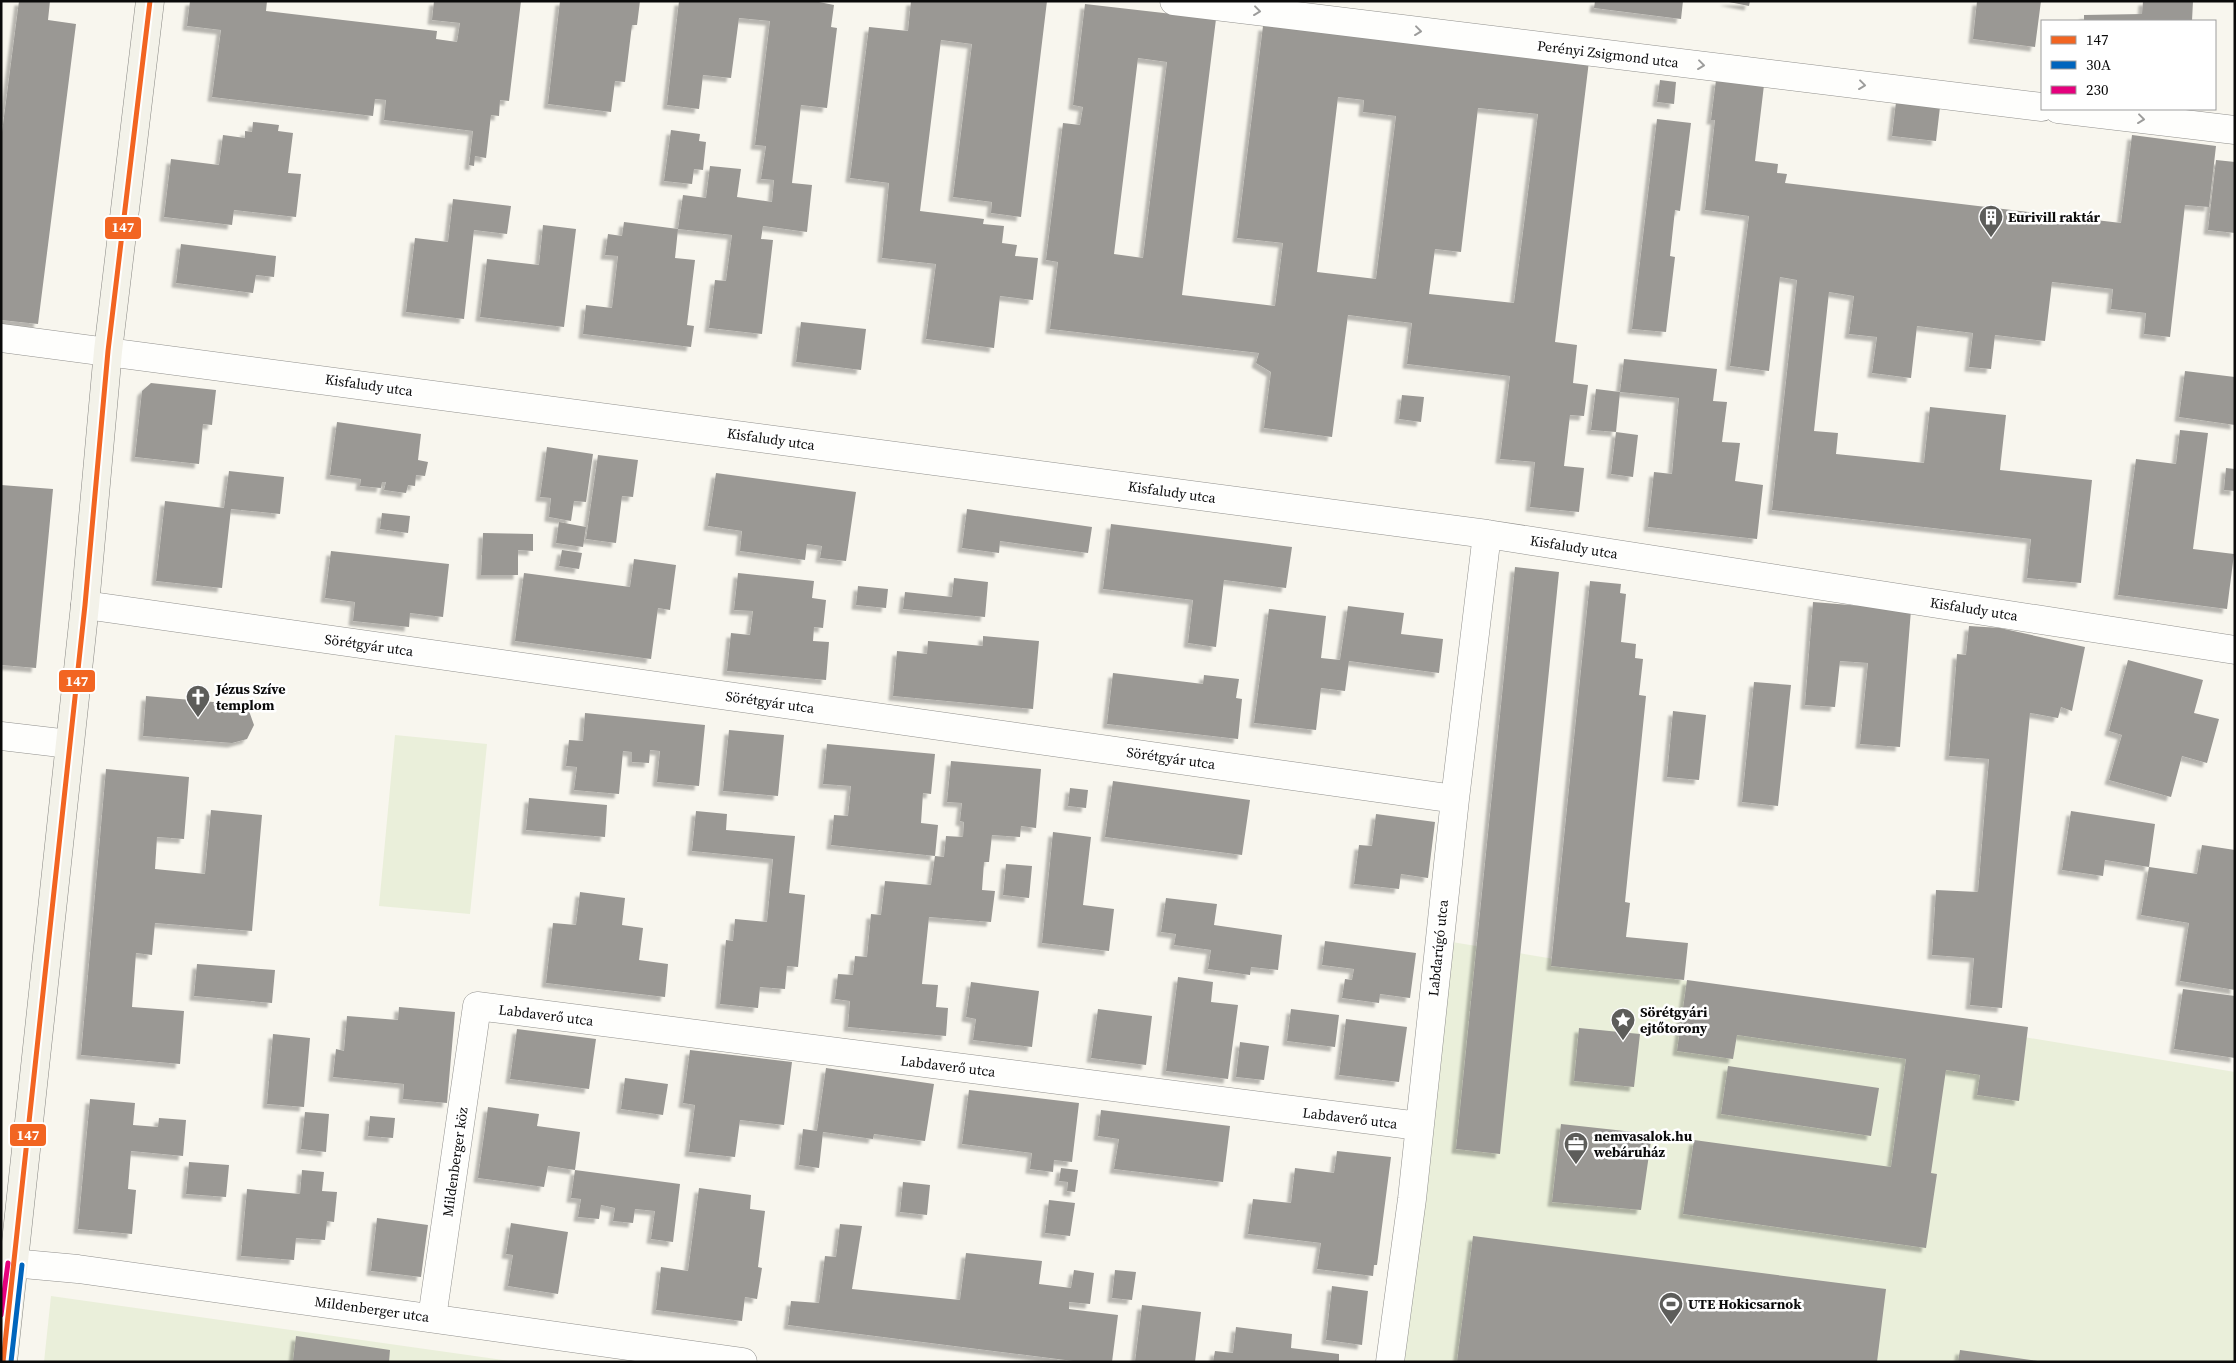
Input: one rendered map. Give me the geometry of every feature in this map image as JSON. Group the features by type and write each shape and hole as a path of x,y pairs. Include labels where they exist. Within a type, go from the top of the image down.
{"street":[{"path":"3,1362 8,1263 85,605 108,351 150,1"},
{"name":"Perényi Zsigmond utca","path":"1174,1 2041,107"},
{"path":"2066,110 2235,130"},
{"name":"Kisfaludy utca","path":"1,338 1487,534 2235,650"},
{"name":"Labdarúgó utca","path":"1390,1362 1412,1199 1455,799 1487,534"},
{"name":"Sörétgyár utca","path":"85,605 1455,799"},
{"path":"1,736 69,744"},
{"name":"Labdaverő utca","path":"477,1006 1419,1126"},
{"name":"Mildenberger köz","path":"432,1318 477,1006"},
{"name":"Mildenberger utca","path":"8,1263 78,1269 743,1362"}],"green space":[{"path":"395,735 487,744 470,914 379,906"},
{"path":"1452,942 2235,1072 2235,1362 1400,1362"},
{"path":"51,1296 517,1362 44,1362"}],"building":[{"path":"19,1 50,1 48,20 76,24 38,324 1,320 1,140"},
{"path":"190,1 267,1 266,11 437,31 436,39 457,42 460,23 432,20 434,1 521,1 509,101 500,100 499,116 491,115 486,158 475,156 474,166 469,165 473,131 384,120 386,100 375,99 373,116 212,97 221,30 187,26"},
{"path":"560,1 640,1 637,25 632,25 625,82 615,81 611,112 548,104"},
{"path":"679,1 814,1 834,5 831,27 837,28 827,108 801,105 792,183 812,185 807,232 763,226 761,239 773,240 762,334 709,328 715,280 726,281 732,235 678,229 683,195 706,198 710,166 741,169 737,197 772,202 774,180 761,179 766,146 755,145 770,21 739,18 731,78 703,75 699,109 667,105"},
{"path":"911,1 1047,1 1021,217 991,213 992,202 953,197 972,44 941,40 920,211 984,219 983,224 1004,226 1002,243 1017,245 1015,256 1038,258 1033,300 1000,296 994,348 926,339 936,264 882,258 889,183 850,178 869,27 908,31"},
{"path":"1595,1 1683,1 1681,19 1594,8"},
{"path":"1724,1 1750,1 1749,6"},
{"path":"1977,1 2041,1 2035,47 1973,39"},
{"path":"2143,1 2193,1 2192,20 2084,20 2084,15 2142,14"},
{"path":"1085,4 1216,19 1182,295 1275,306 1283,243 1237,238 1263,26 1309,31 1309,28 1589,61 1555,342 1577,345 1573,383 1588,385 1584,416 1570,415 1564,466 1584,468 1579,512 1530,507 1535,462 1500,459 1510,376 1407,364 1412,323 1348,315 1332,437 1264,428 1271,372 1256,363 1259,353 1050,329 1058,262 1046,260 1063,123 1080,125 1083,107 1073,105","holes":["1138,58 1167,62 1143,258 1114,254","1338,97 1364,100 1363,112 1396,116 1376,279 1317,272","1478,108 1538,114 1514,303 1429,294 1435,249 1461,252"]},
{"path":"1660,80 1676,82 1674,104 1657,102"},
{"path":"1716,80 1764,85 1755,161 1778,164 1777,173 1787,174 1785,183 2121,223 2132,135 2216,146 2209,207 2185,205 2170,337 2144,334 2146,313 2111,309 2113,289 2052,282 2045,341 1995,335 1991,369 1969,367 1973,333 1917,326 1911,378 1872,373 1877,337 1849,334 1854,296 1829,292 1814,431 1838,433 1836,454 1924,463 1930,407 2006,415 2000,470 2092,480 2081,583 2027,578 2031,539 1772,510 1797,280 1780,277 1769,371 1730,366 1749,216 1705,210 1715,120 1711,120"},
{"path":"1896,102 1940,107 1936,141 1892,136"},
{"path":"1657,119 1691,123 1680,211 1675,210 1670,256 1675,257 1666,332 1632,329"},
{"path":"253,122 279,125 278,131 293,133 288,173 301,174 296,217 234,210 232,225 164,217 171,159 219,165 223,135 245,138 245,131 252,132"},
{"path":"671,130 700,134 699,141 706,142 703,170 694,169 692,184 664,181"},
{"path":"2216,160 2235,162 2235,233 2208,230"},
{"path":"453,199 511,206 507,234 474,230 464,319 406,312 415,238 448,242"},
{"path":"624,222 678,229 675,258 695,260 687,325 694,326 691,347 583,334 586,305 612,308 618,256 605,255 608,234 622,236"},
{"path":"543,225 576,229 564,327 480,317 487,259 539,265"},
{"path":"181,244 276,256 274,277 256,275 253,293 176,283"},
{"path":"801,322 866,329 861,370 796,362"},
{"path":"1624,359 1717,369 1713,401 1727,402 1722,442 1740,443 1735,481 1763,485 1757,539 1648,527 1654,472 1672,474 1679,398 1620,392"},
{"path":"2185,371 2235,377 2235,425 2179,417"},
{"path":"151,383 216,390 212,425 203,424 199,464 135,457 142,391"},
{"path":"1596,389 1620,392 1616,432 1591,430"},
{"path":"1402,395 1424,397 1421,422 1399,419"},
{"path":"337,422 421,434 418,460 428,462 425,476 416,475 415,486 408,485 406,493 384,490 386,482 382,482 381,488 360,486 361,479 330,475"},
{"path":"2180,430 2208,433 2193,549 2234,554 2227,609 2118,595 2136,459 2176,464"},
{"path":"1616,432 1638,435 1633,477 1611,474"},
{"path":"547,447 593,454 586,502 574,501 571,521 549,517 551,498 540,497"},
{"path":"598,455 638,460 633,497 622,496 616,543 586,539"},
{"path":"2226,468 2235,469 2235,491 2224,490"},
{"path":"229,471 284,477 280,514 231,509 222,588 156,581 165,501 224,508"},
{"path":"716,473 856,492 846,561 820,558 822,546 807,544 805,560 740,551 742,531 708,526"},
{"path":"1,485 53,489 36,668 1,665"},
{"path":"967,509 1092,527 1088,553 1000,541 999,553 962,548"},
{"path":"382,513 410,516 408,533 380,529"},
{"path":"559,522 586,527 583,547 556,543"},
{"path":"1111,524 1292,547 1286,588 1224,580 1216,647 1188,643 1193,600 1103,589"},
{"path":"483,533 533,534 533,551 518,550 518,575 481,575"},
{"path":"562,550 582,553 579,569 559,566"},
{"path":"331,551 449,564 443,617 410,613 409,627 353,621 355,602 325,598"},
{"path":"634,559 676,565 670,610 658,608 651,659 515,641 524,573 630,587"},
{"path":"1515,567 1559,572 1500,1154 1456,1149"},
{"path":"738,573 814,581 812,598 826,600 823,628 814,627 813,641 829,642 826,680 727,671 731,633 750,635 753,611 734,610"},
{"path":"954,578 988,582 985,617 903,609 905,592 952,597"},
{"path":"1590,581 1621,584 1620,593 1626,594 1621,642 1636,644 1635,658 1643,659 1639,695 1646,696 1625,902 1630,903 1626,937 1688,943 1684,980 1551,966"},
{"path":"858,586 888,589 886,608 856,605"},
{"path":"1813,602 1911,610 1900,747 1860,744 1868,663 1840,661 1835,707 1805,705"},
{"path":"1348,606 1404,613 1401,634 1443,639 1439,673 1349,661 1345,691 1321,688 1316,730 1254,723 1269,609 1326,616 1321,658 1340,660"},
{"path":"1969,626 2000,628 2085,647 2072,711 2061,707 2058,718 2030,713 2002,1008 1970,1005 1974,958 1932,955 1936,890 1978,892 1989,759 1949,756 1957,654 1966,655"},
{"path":"983,636 1039,641 1033,709 893,696 897,651 927,654 928,641 983,646"},
{"path":"2128,660 2203,680 2194,713 2219,719 2207,763 2182,756 2171,797 2109,780 2122,735 2109,731"},
{"path":"1113,673 1203,684 1204,675 1239,679 1236,698 1242,699 1238,739 1107,724"},
{"path":"1754,682 1791,685 1778,806 1742,802"},
{"name":"Jézus Szíve templom","path":"146,696 236,704 249,711 254,725 247,739 232,743 143,736"},
{"path":"1673,711 1706,715 1699,780 1667,777"},
{"path":"585,713 705,725 699,786 657,782 660,751 650,750 649,763 632,762 632,752 623,751 619,794 574,790 577,767 566,766 569,740 583,741"},
{"path":"729,730 784,735 778,796 723,791"},
{"path":"827,744 935,754 931,794 923,793 921,823 938,825 935,856 831,845 834,815 848,816 851,786 823,784"},
{"path":"951,761 1041,769 1036,828 1021,826 1020,837 992,835 989,862 984,862 982,890 995,891 991,922 929,917 922,984 938,985 936,1007 948,1008 946,1036 848,1027 850,1001 835,999 838,974 853,975 855,956 867,957 871,914 881,915 885,881 931,885 935,856 944,857 946,836 963,837 964,822 960,821 962,803 947,802"},
{"path":"106,769 189,777 184,839 157,837 155,869 205,874 211,810 262,815 252,931 155,923 152,955 136,953 132,1007 184,1011 180,1064 81,1055"},
{"path":"1113,781 1250,800 1242,855 1105,837"},
{"path":"1070,788 1088,790 1086,808 1068,806"},
{"path":"529,798 607,805 605,837 526,830"},
{"path":"696,811 727,814 726,830 795,836 789,893 805,895 798,967 787,966 785,989 760,987 758,1008 720,1004 726,940 733,941 735,919 767,922 773,859 692,851"},
{"path":"2071,811 2155,824 2149,867 2105,860 2103,876 2062,870"},
{"path":"1376,814 1435,822 1428,878 1401,874 1399,889 1354,884 1359,845 1372,846"},
{"path":"1053,832 1091,837 1083,905 1114,909 1109,951 1042,943"},
{"path":"2202,845 2235,850 2235,990 2180,981 2189,923 2141,915 2149,867 2197,874"},
{"path":"1006,864 1032,866 1029,898 1003,895"},
{"path":"580,892 625,898 622,925 643,928 639,960 668,964 665,997 546,983 553,923 576,925"},
{"path":"1166,898 1217,904 1214,925 1282,935 1278,970 1251,967 1250,975 1208,969 1211,950 1174,945 1176,934 1161,932"},
{"path":"1325,941 1416,953 1410,998 1380,994 1379,1003 1342,998 1345,979 1352,980 1354,969 1322,965"},
{"path":"197,964 275,970 272,1003 194,996"},
{"path":"1178,977 1213,982 1211,1002 1238,1005 1228,1079 1166,1071"},
{"path":"1687,980 2028,1027 2019,1101 1977,1095 1980,1075 1946,1070 1931,1173 1937,1174 1926,1248 1683,1214 1694,1140 1891,1167 1906,1059 1737,1035 1733,1059 1677,1051"},
{"path":"971,982 1039,991 1032,1047 973,1040 976,1019 966,1017"},
{"path":"2183,989 2235,996 2235,1058 2174,1049"},
{"path":"399,1007 455,1012 447,1103 403,1099 404,1084 333,1077 336,1049 344,1051 347,1016 398,1020"},
{"path":"1098,1009 1152,1016 1146,1065 1091,1058"},
{"path":"1291,1009 1339,1015 1335,1047 1287,1041"},
{"path":"1346,1019 1407,1027 1399,1082 1339,1075"},
{"path":"1579,1028 1640,1034 1634,1087 1574,1081"},
{"path":"517,1029 596,1039 589,1089 510,1079"},
{"path":"273,1034 310,1038 304,1107 267,1104"},
{"path":"1240,1042 1269,1046 1264,1080 1236,1077"},
{"path":"690,1050 792,1062 784,1125 740,1120 735,1157 689,1152 695,1105 683,1103"},
{"path":"1728,1066 1879,1088 1871,1136 1721,1114"},
{"path":"826,1068 934,1084 925,1141 874,1134 873,1139 823,1132 819,1168 799,1165 803,1129 817,1131"},
{"path":"625,1078 668,1084 663,1115 621,1109"},
{"path":"969,1090 1079,1103 1072,1162 1054,1160 1053,1172 1030,1169 1032,1153 962,1144"},
{"path":"90,1099 135,1103 133,1125 158,1127 159,1118 186,1120 183,1156 131,1151 128,1189 136,1190 132,1234 78,1229"},
{"path":"488,1107 539,1114 537,1126 580,1132 575,1170 548,1166 544,1187 478,1178"},
{"path":"1101,1110 1230,1126 1223,1182 1114,1169 1119,1139 1098,1136"},
{"path":"305,1112 329,1114 326,1152 301,1149"},
{"path":"370,1116 395,1118 393,1138 368,1136"},
{"path":"1561,1124 1652,1134 1641,1210 1552,1202"},
{"path":"1337,1151 1391,1157 1377,1265 1374,1265 1373,1276 1317,1269 1321,1243 1248,1234 1253,1199 1291,1203 1295,1168 1334,1173"},
{"path":"189,1162 229,1165 226,1197 186,1194"},
{"path":"1061,1168 1078,1170 1075,1192 1067,1191 1068,1182 1059,1181"},
{"path":"302,1170 324,1172 322,1191 337,1192 334,1222 327,1221 325,1240 296,1238 294,1260 241,1256 247,1189 300,1194"},
{"path":"575,1170 680,1184 673,1242 651,1239 655,1211 635,1209 633,1223 613,1221 615,1208 601,1205 599,1219 578,1217 581,1199 571,1198"},
{"path":"903,1182 930,1185 927,1215 900,1212"},
{"path":"699,1188 751,1195 750,1209 765,1211 758,1267 762,1268 757,1299 745,1297 742,1321 656,1310 661,1267 688,1271"},
{"path":"1049,1200 1075,1203 1070,1236 1045,1233"},
{"path":"377,1218 428,1225 421,1277 371,1271"},
{"path":"511,1223 568,1232 558,1294 508,1286 513,1255 506,1254"},
{"path":"840,1224 862,1226 852,1289 960,1300 966,1253 1042,1261 1039,1284 1071,1288 1074,1270 1094,1273 1090,1304 1069,1302 1069,1309 1118,1315 1112,1362 1081,1362 788,1325 791,1301 819,1303 825,1256 836,1257"},
{"name":"UTE Hokicsarnok","path":"1473,1236 1886,1289 1877,1362 1457,1362"},
{"path":"1115,1270 1136,1272 1132,1300 1112,1298"},
{"path":"1332,1286 1368,1291 1362,1345 1326,1340"},
{"path":"1142,1305 1201,1312 1195,1362 1135,1362"},
{"path":"1236,1327 1292,1334 1291,1348 1339,1354 1339,1362 1213,1362 1215,1351 1233,1353"},
{"path":"296,1336 390,1350 389,1362 293,1361"},
{"path":"1960,1350 2038,1361 2038,1362 1958,1362"}],"transit line":[{"name":"147","path":"3,1362 85,605 108,351 150,1"},
{"name":"230","path":"1,1315 8,1263"},
{"name":"30A","path":"11,1362 22,1265"}],"place":[{"name":"Eurivill raktár","path":"1991,238"},
{"name":"Jézus Szíve templom","path":"198,718"},
{"name":"Sörétgyári ejtőtorony","path":"1623,1041"},
{"name":"nemvasalok.hu webáruház","path":"1576,1165"},
{"name":"UTE Hokicsarnok","path":"1671,1325"}]}
